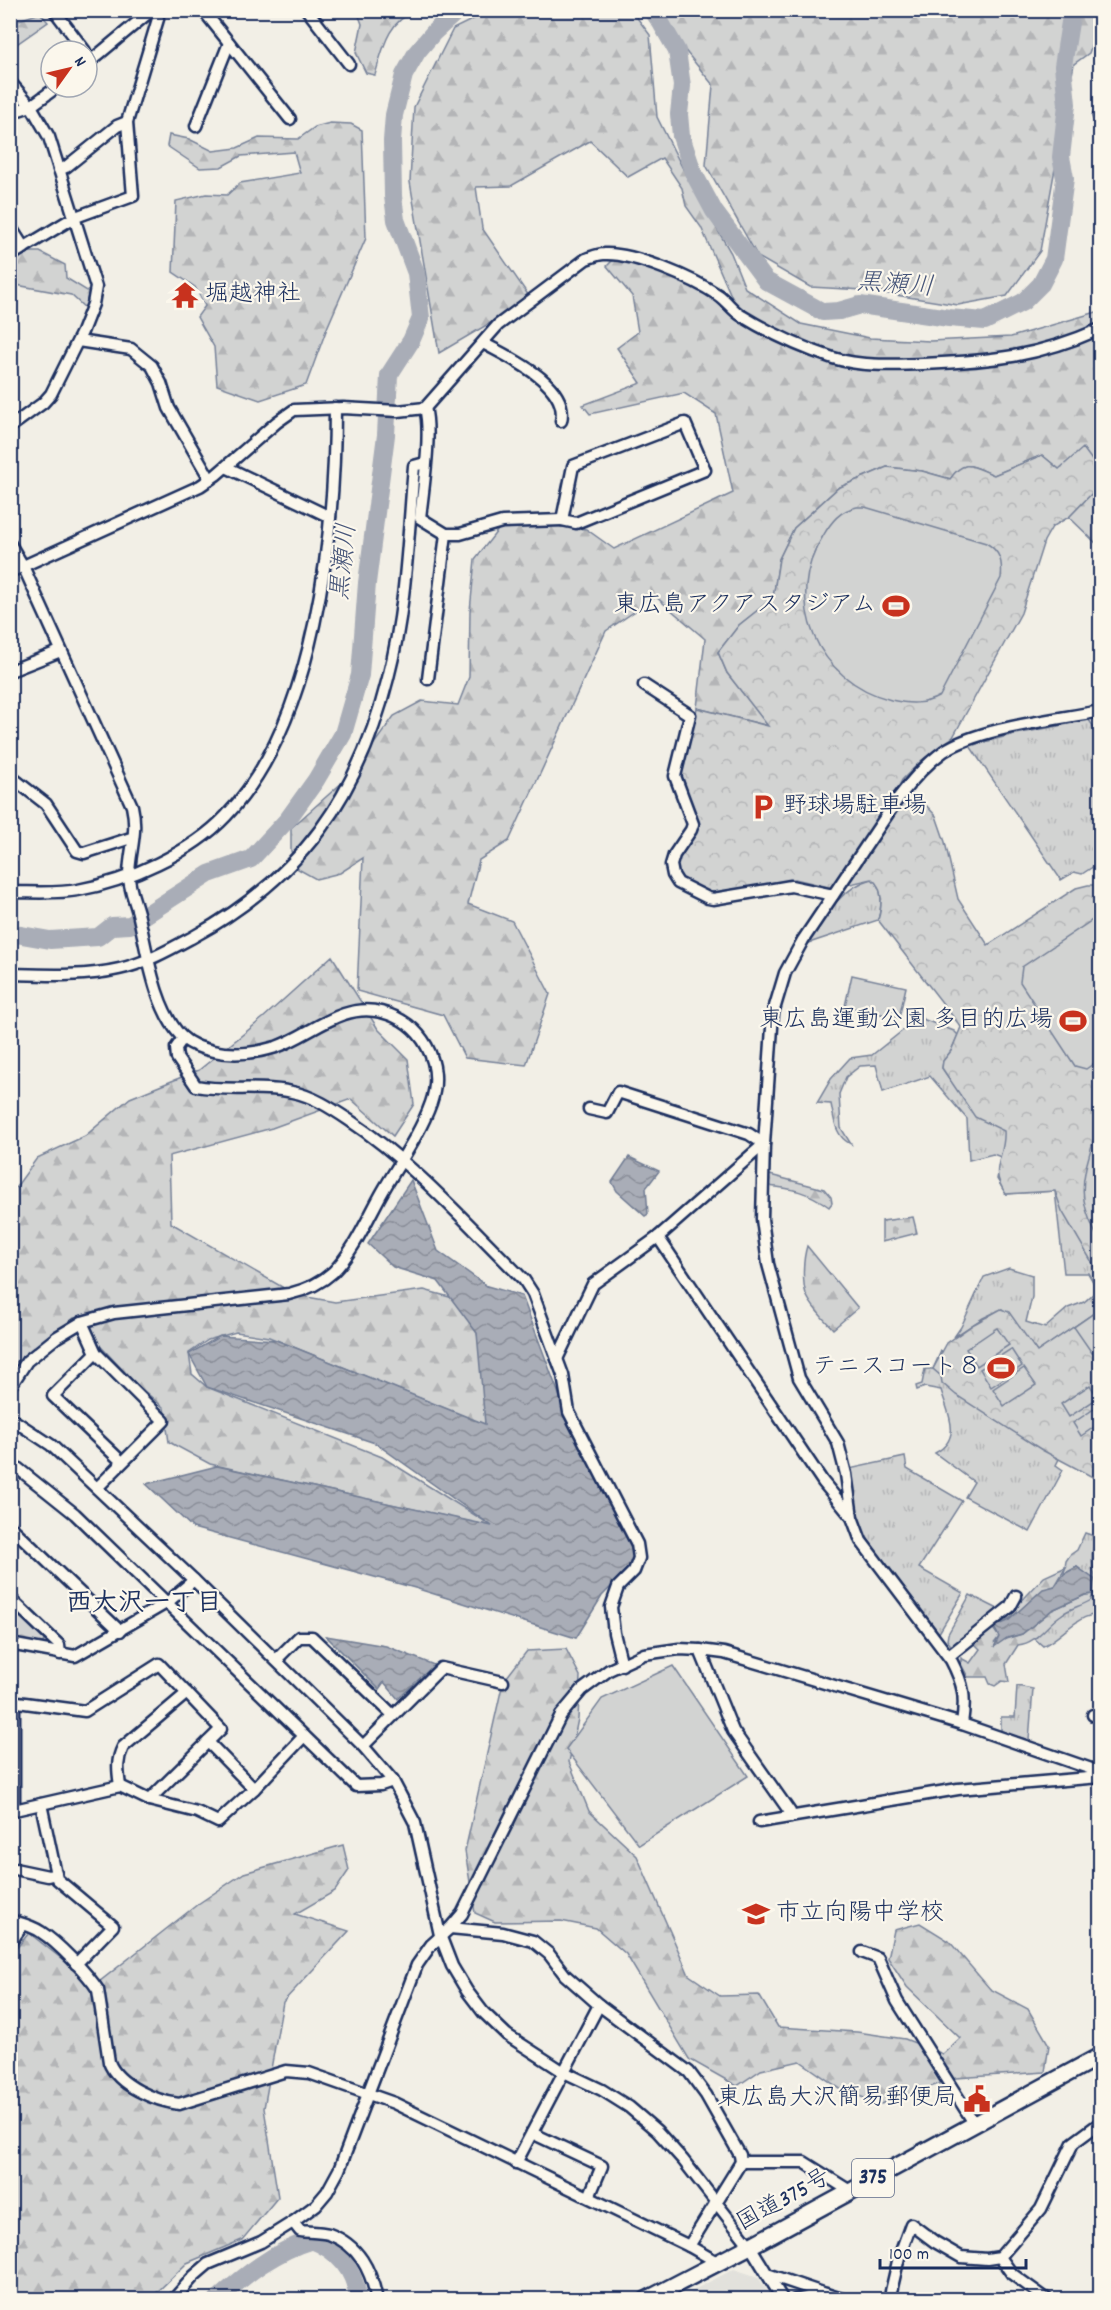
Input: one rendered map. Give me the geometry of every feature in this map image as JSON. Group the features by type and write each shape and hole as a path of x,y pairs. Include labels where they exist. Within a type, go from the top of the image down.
{"highway":[{"name":"国道375号","path":"646,2300 1101,2056"}],"street":[{"path":"54,10 75,39"},
{"path":"10,256 73,218 133,196 127,122 159,19 154,10 99,49"},
{"path":"203,10 290,118"},
{"path":"307,10 350,64"},
{"path":"196,126 229,43"},
{"path":"10,82 31,106 49,137 96,287 93,304 78,341 51,394 43,403 10,427"},
{"path":"10,113 31,106 41,99"},
{"path":"59,170 66,167 117,126 127,122"},
{"path":"10,226 24,248"},
{"path":"10,572 200,486 226,467 286,415 294,411 339,408 398,411 421,408 498,325 586,259 603,253 629,257 675,273 720,296 740,315 794,343 834,358 872,366 976,362 1026,356 1068,344 1101,329"},
{"path":"78,341 131,349 152,366 161,383 169,408 210,479"},
{"path":"483,343 532,370 543,380 561,405 561,420"},
{"path":"10,892 78,890 129,876 156,865 195,842 226,816 257,777 279,736 317,616 330,517 339,408"},
{"path":"421,408 427,415 420,518 446,534 460,534 502,522 561,520 576,522 705,470 686,423 573,466 561,520"},
{"path":"10,974 101,972 118,970 149,958 225,919 268,887 308,848 336,808 362,755 388,679 401,617 414,466 425,463"},
{"path":"226,467 330,517"},
{"path":"428,679 446,534"},
{"path":"10,544 23,566 132,806 135,823 129,876 149,958 170,1023 183,1038 198,1047 225,1054 248,1053 277,1046 339,1015 359,1010 381,1012 405,1021 422,1036 431,1053 434,1078 431,1103 348,1252 334,1270 308,1290 114,1313 82,1322 57,1337 27,1361 10,1388"},
{"path":"10,671 58,652"},
{"path":"644,685 690,715 675,776 693,824 674,855 671,865 678,883 713,899 791,886 833,895"},
{"path":"962,1724 965,1700 962,1681 949,1656 861,1540 852,1516 846,1474 838,1443 799,1378 768,1264 762,1219 764,1144 773,1013 785,974 802,940 899,797 916,776 945,751 967,739 1101,711"},
{"path":"10,776 46,804 77,851 84,853 131,838"},
{"path":"183,1038 176,1048 177,1058 196,1086 213,1089 292,1092 324,1103 375,1137 401,1160 524,1280 533,1294 563,1375 569,1412 637,1544 639,1558 634,1570 618,1587 611,1607 622,1665"},
{"path":"589,1109 606,1113 618,1092 749,1134 764,1144"},
{"path":"557,1359 593,1284 658,1237 764,1144"},
{"path":"658,1237 823,1482 852,1516"},
{"path":"82,1322 96,1353 164,1421 97,1488"},
{"path":"96,1353 53,1396 122,1461"},
{"path":"10,1418 51,1445 194,1580 363,1746 393,1781 415,1823 440,1935 452,1966 483,2012 507,2035 564,2072 602,2090 629,2107 657,2131 683,2160 750,2246 783,2300"},
{"path":"12,1466 75,1514 356,1786 381,1785 393,1781"},
{"path":"10,1526 120,1631"},
{"path":"10,1644 75,1656 168,1602 194,1580"},
{"path":"949,1656 1010,1607 1016,1596"},
{"path":"10,1598 59,1646 60,1654"},
{"path":"276,1660 299,1637 312,1637 393,1715"},
{"path":"173,2300 208,2264 261,2242 316,2205 327,2192 339,2170 417,1965 440,1935 450,1928 462,1914 561,1715 582,1689 609,1670 644,1654 680,1649 724,1653 962,1724 1101,1774"},
{"path":"700,1650 733,1731 790,1812 791,1817"},
{"path":"149,1800 221,1729 159,1664 85,1711 12,1701 12,1811 120,1786 149,1800 197,1812 218,1822 254,1789 304,1736"},
{"path":"363,1746 441,1668 503,1682"},
{"path":"120,1786 117,1768 118,1756 123,1747 187,1693"},
{"path":"208,1742 254,1789"},
{"path":"759,1822 958,1789 1101,1774"},
{"path":"41,1804 57,1879 112,1926 76,1964"},
{"path":"10,1868 48,1876 56,1874"},
{"path":"10,1920 41,1932 76,1964 98,1990 112,2071 137,2089 168,2102 179,2104 274,2074 304,2072 394,2103 689,2246 717,2262"},
{"path":"10,1943 23,1924"},
{"path":"450,1928 503,1933 533,1941 549,1954 565,1975 599,2005 689,2072 706,2095 740,2154 741,2162 689,2246"},
{"path":"862,1952 878,1958 897,2001 974,2123"},
{"path":"516,2163 599,2005"},
{"path":"890,2300 899,2257 911,2224 935,2242 962,2257 987,2259 1000,2257 1041,2209 1073,2143 1101,2123"},
{"path":"532,2133 602,2166 589,2197"},
{"path":"741,2162 804,2162 850,2191"},
{"path":"293,2222 300,2231 328,2234 354,2249 367,2265 377,2300"},
{"path":"1000,2257 1012,2274 1048,2300"},
{"path":"767,2274 845,2300"},
{"path":"795,2300 826,2294"}],"shaded area":[{"path":"734,2269 758,2277 772,2299 694,2299 690,2292"}],"green space":[{"path":"357,11 416,11 398,22 392,29 375,75 366,73 356,53 362,24"},
{"path":"490,11 632,11 650,35 657,117 688,179 731,253 745,288 801,324 870,338 930,341 1011,337 1100,311 1100,547 1069,517 1097,488 1059,469 1042,455 994,475 975,467 965,466 951,479 922,471 887,467 838,488 794,528 779,559 773,598 739,625 718,652 727,673 769,726 697,708 705,639 656,597 606,631 509,841 479,860 468,904 512,921 550,994 526,1065 465,1058 443,1015 357,991 363,858 340,873 316,879 298,869 291,851 291,828 354,772 394,716 422,701 458,705 469,677 470,611 475,559 501,526 533,524 586,529 614,549 733,493 716,414 684,393 590,414 583,405 641,383 617,348 638,332 632,296 607,266 623,250 697,279 733,300 701,227 686,206 682,188 662,158 628,177 590,141 511,186 476,187 482,228 531,299 439,353 410,182 414,107 453,29"},
{"path":"653,11 1100,11 1100,22 1089,53 1074,64 1040,251 1007,296 958,305 864,290 810,287 758,257 706,165 713,85"},
{"path":"40,13 48,22 11,48 11,14 19,20"},
{"path":"330,123 351,124 362,130 366,238 327,328 306,385 260,400 217,385 214,347 197,317 205,306 195,287 173,272 176,201 206,194 227,195 240,183 300,173 294,152 241,156 221,167 200,168 167,146 169,135 189,139 213,151 237,148 259,138 298,139 315,127"},
{"path":"29,252 40,252 65,265 66,278 89,292 85,308 71,295 11,284 11,262"},
{"path":"1083,448 1100,471 1097,488 1069,517 1052,527 1044,541 1021,613 953,737 922,760 899,786 923,802 936,816 945,842 958,899 988,945 1076,888 1100,885 1100,1276 1062,1211 1055,1191 1006,1194 998,1177 1004,1131 975,1117 942,1068 943,1061 951,1051 961,1027 878,920 881,904 880,892 872,879 833,888 795,879 723,893 700,889 692,885 679,875 677,868 677,860 681,852 698,827 678,778 689,728 693,727 697,708 768,726 727,673 718,652 739,625 773,598 779,559 794,528 838,488 887,467 922,471 950,479 955,472 965,466 975,467 994,475 1042,455 1059,469"},
{"name":"東広島アクアスタジアム","path":"865,507 986,543 995,550 1000,558 1001,578 940,696 934,699 916,703 904,702 891,700 865,690 843,676 826,657 814,635 807,611 806,586 811,561 833,521 846,511"},
{"path":"1089,720 1100,736 1100,862 1082,874 1074,872 1061,880 970,746 1011,735"},
{"path":"872,879 880,893 881,904 878,920 806,944 833,905 851,889"},
{"name":"東広島運動公園 多目的広場","path":"1100,915 1100,1059 1086,1069 1075,1066 1020,982 1022,967"},
{"path":"332,956 378,1029 408,1059 414,1104 393,1136 351,1099 272,1128 169,1156 171,1223 296,1295 335,1302 424,1290 453,1298 477,1333 485,1367 485,1425 269,1337 236,1332 208,1340 189,1353 192,1374 207,1387 382,1457 494,1527 210,1464 169,1442 164,1408 136,1384 74,1318 11,1366 11,1194 37,1158 85,1136 130,1098 199,1070 263,1018"},
{"path":"852,975 906,987 899,1018 845,1006"},
{"path":"919,1015 958,1035 951,1051 943,1061 942,1068 950,1080 1010,1126 1060,1182 1100,1268 1100,1309 1037,1352 1002,1309 954,1337 984,1277 1009,1268 1032,1275 1032,1297 1026,1322 1045,1328 1068,1308 1084,1302 1094,1293 1095,1285 1088,1273 1064,1273 1055,1191 1006,1194 997,1179 1001,1157 993,1154 969,1160 967,1119 930,1076 883,1092 876,1065 860,1066 846,1077 839,1094 841,1128 851,1144 838,1132 831,1104 817,1103 831,1079 850,1058 872,1055"},
{"path":"1100,1130 1100,1242 1086,1210 1083,1190 1091,1149"},
{"path":"766,1174 824,1189 831,1197 832,1203 829,1207 800,1192 767,1186"},
{"path":"913,1217 917,1233 882,1242 882,1221"},
{"path":"807,1246 858,1308 833,1329 814,1308 806,1294 804,1270"},
{"path":"1001,1309 1009,1312 1037,1352 1100,1309 1100,1481 1042,1450 956,1395 942,1383 941,1376 933,1369 947,1343"},
{"path":"1100,1309 1100,1348 1092,1353 1074,1327"},
{"path":"997,1328 1009,1345 977,1366 966,1349"},
{"name":"テニスコート８","path":"1011,1349 1022,1366 991,1387 980,1369"},
{"path":"941,1351 994,1419 1059,1459 1056,1465 1063,1470 1030,1532 965,1497 974,1482 935,1453 949,1440 950,1417 941,1390 925,1387 917,1390 916,1386 922,1384 925,1369 933,1369"},
{"path":"1024,1368 1036,1385 1004,1406 993,1389"},
{"path":"1090,1385 1098,1398 1069,1417 1061,1404"},
{"path":"1100,1405 1100,1423 1081,1436 1073,1423"},
{"path":"905,1457 907,1469 962,1501 919,1568 963,1593 939,1633 866,1537 858,1521 849,1469"},
{"path":"1100,1518 1100,1535 1096,1540 1100,1561 1100,1614 1084,1618 1043,1646 1035,1639 1046,1626 1063,1613 1091,1599 1094,1579 1077,1567 1064,1574 1066,1561 1077,1550 1085,1533 1094,1536"},
{"path":"1100,1535 1100,1593 1093,1570 1092,1556"},
{"path":"1066,1567 1055,1586 1039,1594 1013,1616 997,1624 994,1630 999,1637 995,1642 1022,1634 1052,1610 1085,1595 1093,1594 1091,1600 1056,1619 1031,1641 1018,1645 1006,1664 1009,1682 1002,1681 995,1686 990,1684 987,1677 968,1677 961,1664 961,1658 970,1663 980,1649 973,1642 1014,1609 1044,1577"},
{"path":"970,1595 998,1609 952,1647 947,1640 948,1634"},
{"path":"22,1614 46,1638 42,1644 11,1638 12,1624"},
{"path":"566,1649 580,1676 578,1719 569,1762 589,1811 637,1856 689,1975 720,1996 759,1995 778,2027 857,2032 905,2039 943,2054 960,2038 907,1987 888,1958 894,1930 920,1923 949,1941 990,1989 1028,2009 1049,2045 1045,2072 956,2078 881,2104 842,2090 800,2061 761,2070 737,2086 689,2059 626,1954 596,1928 561,1921 495,1922 475,1913 465,1851 503,1682 527,1651"},
{"path":"673,1666 748,1776 639,1845 566,1749 602,1699"},
{"path":"1017,1686 1033,1689 1029,1740 1001,1732 1001,1717 1015,1717"},
{"path":"343,1845 349,1870 335,1891 295,1914 349,1931 283,2002 264,2108 278,2197 242,2240 187,2263 150,2299 11,2299 10,1956 29,1933 95,1985 198,1904 244,1873"}],"water":[{"path":"629,1157 659,1171 646,1188 648,1214 645,1216 617,1191 612,1182"},
{"path":"411,1180 438,1251 487,1286 522,1296 575,1437 639,1558 602,1596 576,1638 415,1588 193,1528 146,1484 217,1466 492,1526 375,1443 207,1387 189,1354 220,1336 276,1340 485,1424 477,1333 438,1281 393,1267 368,1244"},
{"path":"1077,1567 1094,1579 1093,1594 1085,1595 1052,1610 1022,1634 1007,1638 994,1647 999,1637 994,1627 1008,1621 1043,1589 1055,1586 1064,1574"},
{"path":"326,1636 386,1646 434,1665 398,1699 384,1682 379,1689"}],"waterway":[{"name":"黒瀬川","path":"10,933 50,940 98,937 112,926 130,925 209,874 251,859 288,819 316,780 343,734 360,675 367,583 386,435 389,375 411,341 421,318 416,273 396,220 393,196 394,115 404,75 417,52 434,32 458,10"},
{"name":"黒瀬川","path":"652,10 677,51 682,86 679,114 681,136 693,172 714,211 766,281 823,312 839,311 860,305 985,321 1023,302 1041,284 1054,259 1065,178 1061,157 1067,104 1063,66 1072,10"},
{"path":"217,2300 273,2257 312,2240 330,2250 344,2263 354,2280 358,2300"}],"place":[{"name":"堀越神社","path":"185,295"},
{"name":"東広島アクアスタジアム","path":"896,606"},
{"name":"野球場駐車場","path":"763,807"},
{"name":"東広島運動公園 多目的広場","path":"1073,1021"},
{"name":"テニスコート８","path":"1001,1368"},
{"name":"市立向陽中学校","path":"756,1914"},
{"name":"東広島大沢簡易郵便局","path":"977,2099"}],"district":[{"name":"西大沢一丁目","path":"144,1604"}]}
